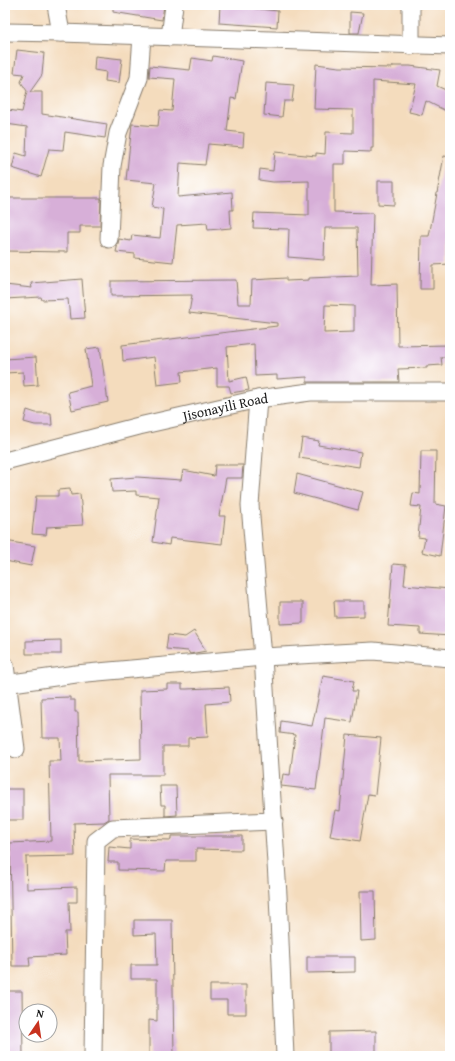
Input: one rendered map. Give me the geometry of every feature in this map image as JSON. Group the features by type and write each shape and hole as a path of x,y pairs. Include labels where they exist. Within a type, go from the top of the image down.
{"street":[{"path":"56,5 61,33"},
{"path":"170,37 174,5"},
{"path":"411,5 411,46"},
{"path":"5,32 411,46 450,46"},
{"path":"110,239 112,166 118,133 139,78 142,36"},
{"name":"Jisonayili Road","path":"5,461 139,426 258,399 310,392 450,392"},
{"path":"258,399 250,505 264,657 274,821 285,1056"},
{"path":"6,684 76,674 264,657 373,651 450,658"},
{"path":"5,665 6,684 16,749"},
{"path":"93,1056 96,841 113,828 274,821"}],"building":[{"path":"113,5 164,5 162,20 113,12"},
{"path":"220,5 249,5 249,8 278,11 277,27 219,23"},
{"path":"350,12 363,13 359,33 350,33"},
{"path":"17,50 44,53 42,75 30,92 42,92 42,114 107,124 105,138 65,132 63,150 49,149 41,177 12,168 16,153 26,156 27,127 6,124 8,110 22,112 27,91 21,82 24,74 14,73"},
{"path":"95,56 122,59 119,83 105,81 106,72 94,70"},
{"path":"213,56 242,61 236,99 231,98 227,131 244,133 243,147 208,144 205,165 180,163 178,197 232,192 233,210 230,210 231,228 208,230 207,223 177,225 173,262 135,258 135,254 116,252 119,239 131,241 132,235 160,238 163,209 152,207 156,183 126,180 132,124 158,126 160,110 172,111 175,79 149,77 150,66 190,70 192,58 212,61"},
{"path":"316,64 339,67 392,68 393,66 410,66 440,70 437,86 450,92 450,113 426,101 422,115 409,112 416,84 373,81 373,148 371,148 371,152 345,151 345,164 334,164 334,212 373,213 371,285 397,284 398,346 450,345 450,357 441,357 442,365 427,366 427,368 398,369 399,382 307,382 307,377 277,379 277,375 255,376 254,344 227,347 229,381 246,377 249,390 231,393 229,386 217,386 217,368 181,372 182,382 157,385 154,357 123,361 122,345 277,326 277,323 189,313 192,295 111,296 111,281 236,280 238,304 251,304 252,280 286,278 286,281 309,280 309,278 358,276 357,228 325,228 324,260 288,257 289,229 253,228 254,213 309,215 309,181 273,182 259,180 260,169 273,171 275,152 316,156 316,153 325,154 326,132 353,133 353,110 314,109","holes":["325,305 354,306 354,332 324,333"]},
{"path":"266,83 294,85 292,101 284,101 282,117 264,115"},
{"path":"444,156 450,157 450,264 433,265 433,289 420,289 421,236 429,236"},
{"path":"378,181 394,181 394,205 378,204"},
{"path":"5,198 101,198 100,226 80,226 80,233 67,233 67,252 5,251"},
{"path":"82,279 85,318 70,319 68,299 42,300 41,297 5,299 5,285 32,288 31,283"},
{"path":"100,347 108,402 72,410 68,392 91,386 86,349"},
{"path":"36,357 38,385 24,386 23,372 5,373 5,359"},
{"path":"27,410 36,413 51,413 52,425 35,425 24,422"},
{"path":"302,438 319,441 318,445 361,452 359,467 299,458"},
{"path":"421,451 436,451 435,504 446,506 440,556 422,552 425,538 418,537 421,507 411,506 413,493 420,494"},
{"path":"215,465 243,465 242,478 226,478 219,516 225,516 222,544 170,538 169,545 153,542 159,497 136,495 136,491 112,492 111,479 137,477 181,480 183,470 214,476"},
{"path":"297,474 363,492 358,510 294,493"},
{"path":"70,489 71,495 80,494 83,525 47,527 46,535 32,534 36,496 58,496 58,490"},
{"path":"5,541 35,546 31,566 5,561"},
{"path":"393,564 406,565 404,585 450,589 450,636 420,634 420,628 388,626"},
{"path":"334,601 364,601 364,616 335,617"},
{"path":"280,602 303,602 303,623 280,624"},
{"path":"194,631 206,651 190,654 188,651 166,649 168,635 185,637"},
{"path":"61,640 61,654 26,654 26,641"},
{"path":"323,676 354,681 352,691 357,691 352,722 325,718 316,790 281,786 283,774 290,775 295,735 280,733 281,721 312,726"},
{"path":"167,684 182,684 182,689 229,687 230,702 206,704 208,737 188,738 188,746 163,746 163,775 108,775 109,819 104,822 74,823 75,856 26,857 27,889 77,887 77,902 69,902 70,932 65,932 66,955 29,957 30,966 12,966 10,843 51,841 49,761 61,761 60,738 42,738 41,698 70,697 70,700 75,700 75,712 78,712 79,761 141,759 140,690 167,689"},
{"path":"347,735 381,738 375,795 368,794 360,841 330,836 335,810 340,811"},
{"path":"160,786 176,786 177,815 165,816 165,805 161,805"},
{"path":"5,789 23,789 23,820 5,820"},
{"path":"171,836 242,836 242,850 196,849 196,861 166,861 165,871 118,870 118,862 108,862 109,847 130,849 130,839 171,840"},
{"path":"360,891 375,891 376,940 361,941"},
{"path":"134,920 172,920 174,1056 149,1056 149,1020 157,1021 157,979 131,979 131,965 157,965 156,934 134,935"},
{"path":"307,957 355,957 355,972 307,973"},
{"path":"210,985 246,985 246,1014 227,1014 227,1000 210,1000"},
{"path":"5,991 22,991 22,1003 18,1003 18,1043 23,1043 23,1056 5,1056"},
{"path":"376,1031 376,1056 329,1056 329,1032"}]}
